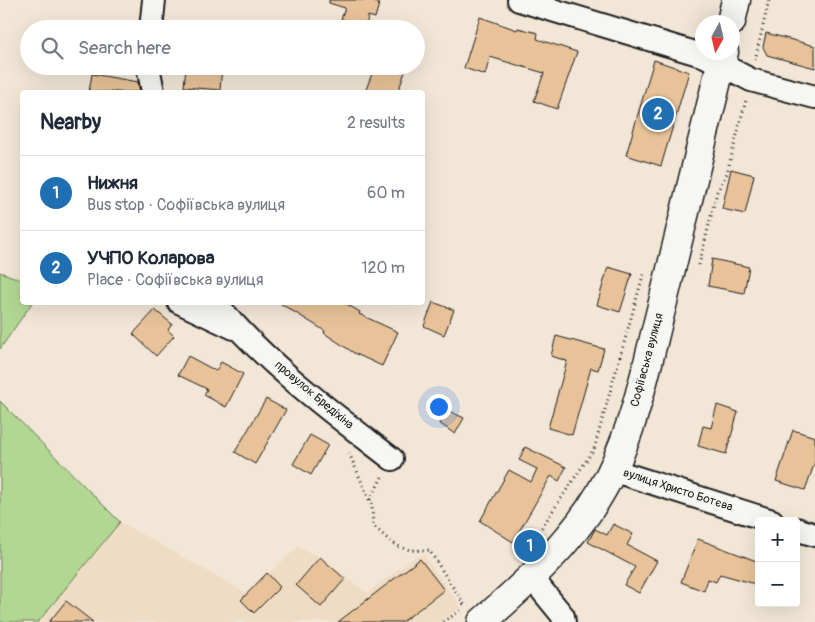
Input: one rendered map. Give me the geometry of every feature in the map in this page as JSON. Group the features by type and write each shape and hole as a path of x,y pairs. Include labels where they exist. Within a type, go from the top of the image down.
{"main road":[{"path":"733,15 736,0"},
{"name":"Софіївська вулиця","path":"473,610 532,578 575,528 599,496 612,470 630,422 656,329 722,60"}],"street":[{"path":"152,20 154,0"},
{"path":"520,0 695,53"},
{"path":"723,60 751,80 815,97"},
{"path":"149,75 152,90"},
{"name":"провулок Бредіхіна","path":"184,305 237,330"},
{"name":"провулок Бредіхіна","path":"216,305 237,330 330,411 392,459"},
{"name":"вулиця Христо Ботєва","path":"612,470 759,517"},
{"path":"800,530 815,535"},
{"path":"532,578 563,616 564,622"}],"path":[{"path":"531,544 594,449 645,267"},
{"path":"346,447 370,500 373,525 390,543 411,552 429,550 473,610 443,622"},
{"path":"370,500 392,459"}],"shaded area":[{"path":"120,522 247,593 298,547 320,557 367,593 416,556 424,555 461,607 438,622 38,622"}],"green space":[{"path":"0,272 20,279 20,305 31,305 0,349"},
{"path":"0,401 120,522 38,622 0,622"}],"building":[{"path":"329,0 373,0 379,4 375,18 368,16 367,20 345,20 341,19 345,8 329,3"},
{"path":"480,17 517,30 518,28 538,33 537,39 577,52 557,109 534,101 544,73 490,57 485,75 464,68"},
{"path":"766,33 815,46 815,68 767,55 763,47"},
{"path":"654,60 689,72 661,166 626,155"},
{"path":"92,75 98,75 138,82 140,90 89,90"},
{"path":"185,75 221,75 220,90 184,87"},
{"path":"372,75 404,75 399,90 366,90"},
{"path":"731,169 754,175 745,214 722,209"},
{"path":"712,259 749,267 744,293 708,286"},
{"path":"608,267 632,274 620,312 597,305"},
{"path":"433,302 454,310 444,335 424,326"},
{"path":"283,305 348,305 360,312 359,314 398,332 382,366 354,353 324,333 325,331"},
{"path":"155,310 172,324 168,330 174,336 156,356 133,334"},
{"path":"556,336 604,349 598,370 591,368 572,435 548,428 567,361 551,356"},
{"path":"188,356 216,371 221,362 243,374 226,407 204,395 207,389 178,375"},
{"path":"266,399 286,410 255,464 235,452"},
{"path":"717,405 738,412 726,454 698,446 703,426 711,428"},
{"path":"447,410 464,418 455,434 439,423"},
{"path":"793,430 815,437 815,462 805,490 776,481"},
{"path":"310,435 328,445 311,475 293,464"},
{"path":"525,447 566,467 559,481 551,476 513,542 480,521 509,470 531,482 537,469 519,460"},
{"path":"613,524 633,534 627,545 657,561 639,593 624,585 635,567 588,542 595,529 607,535"},
{"path":"698,539 755,560 755,584 720,574 716,582 708,579 704,591 681,582"},
{"path":"320,557 345,579 321,607 296,585"},
{"path":"420,559 444,590 402,622 338,622"},
{"path":"267,573 280,587 254,613 241,600"},
{"path":"66,601 93,622 49,622"}],"place":[{"name":"УЧПО Коларова","path":"658,114"},
{"name":"Нижня","path":"530,546"}]}
